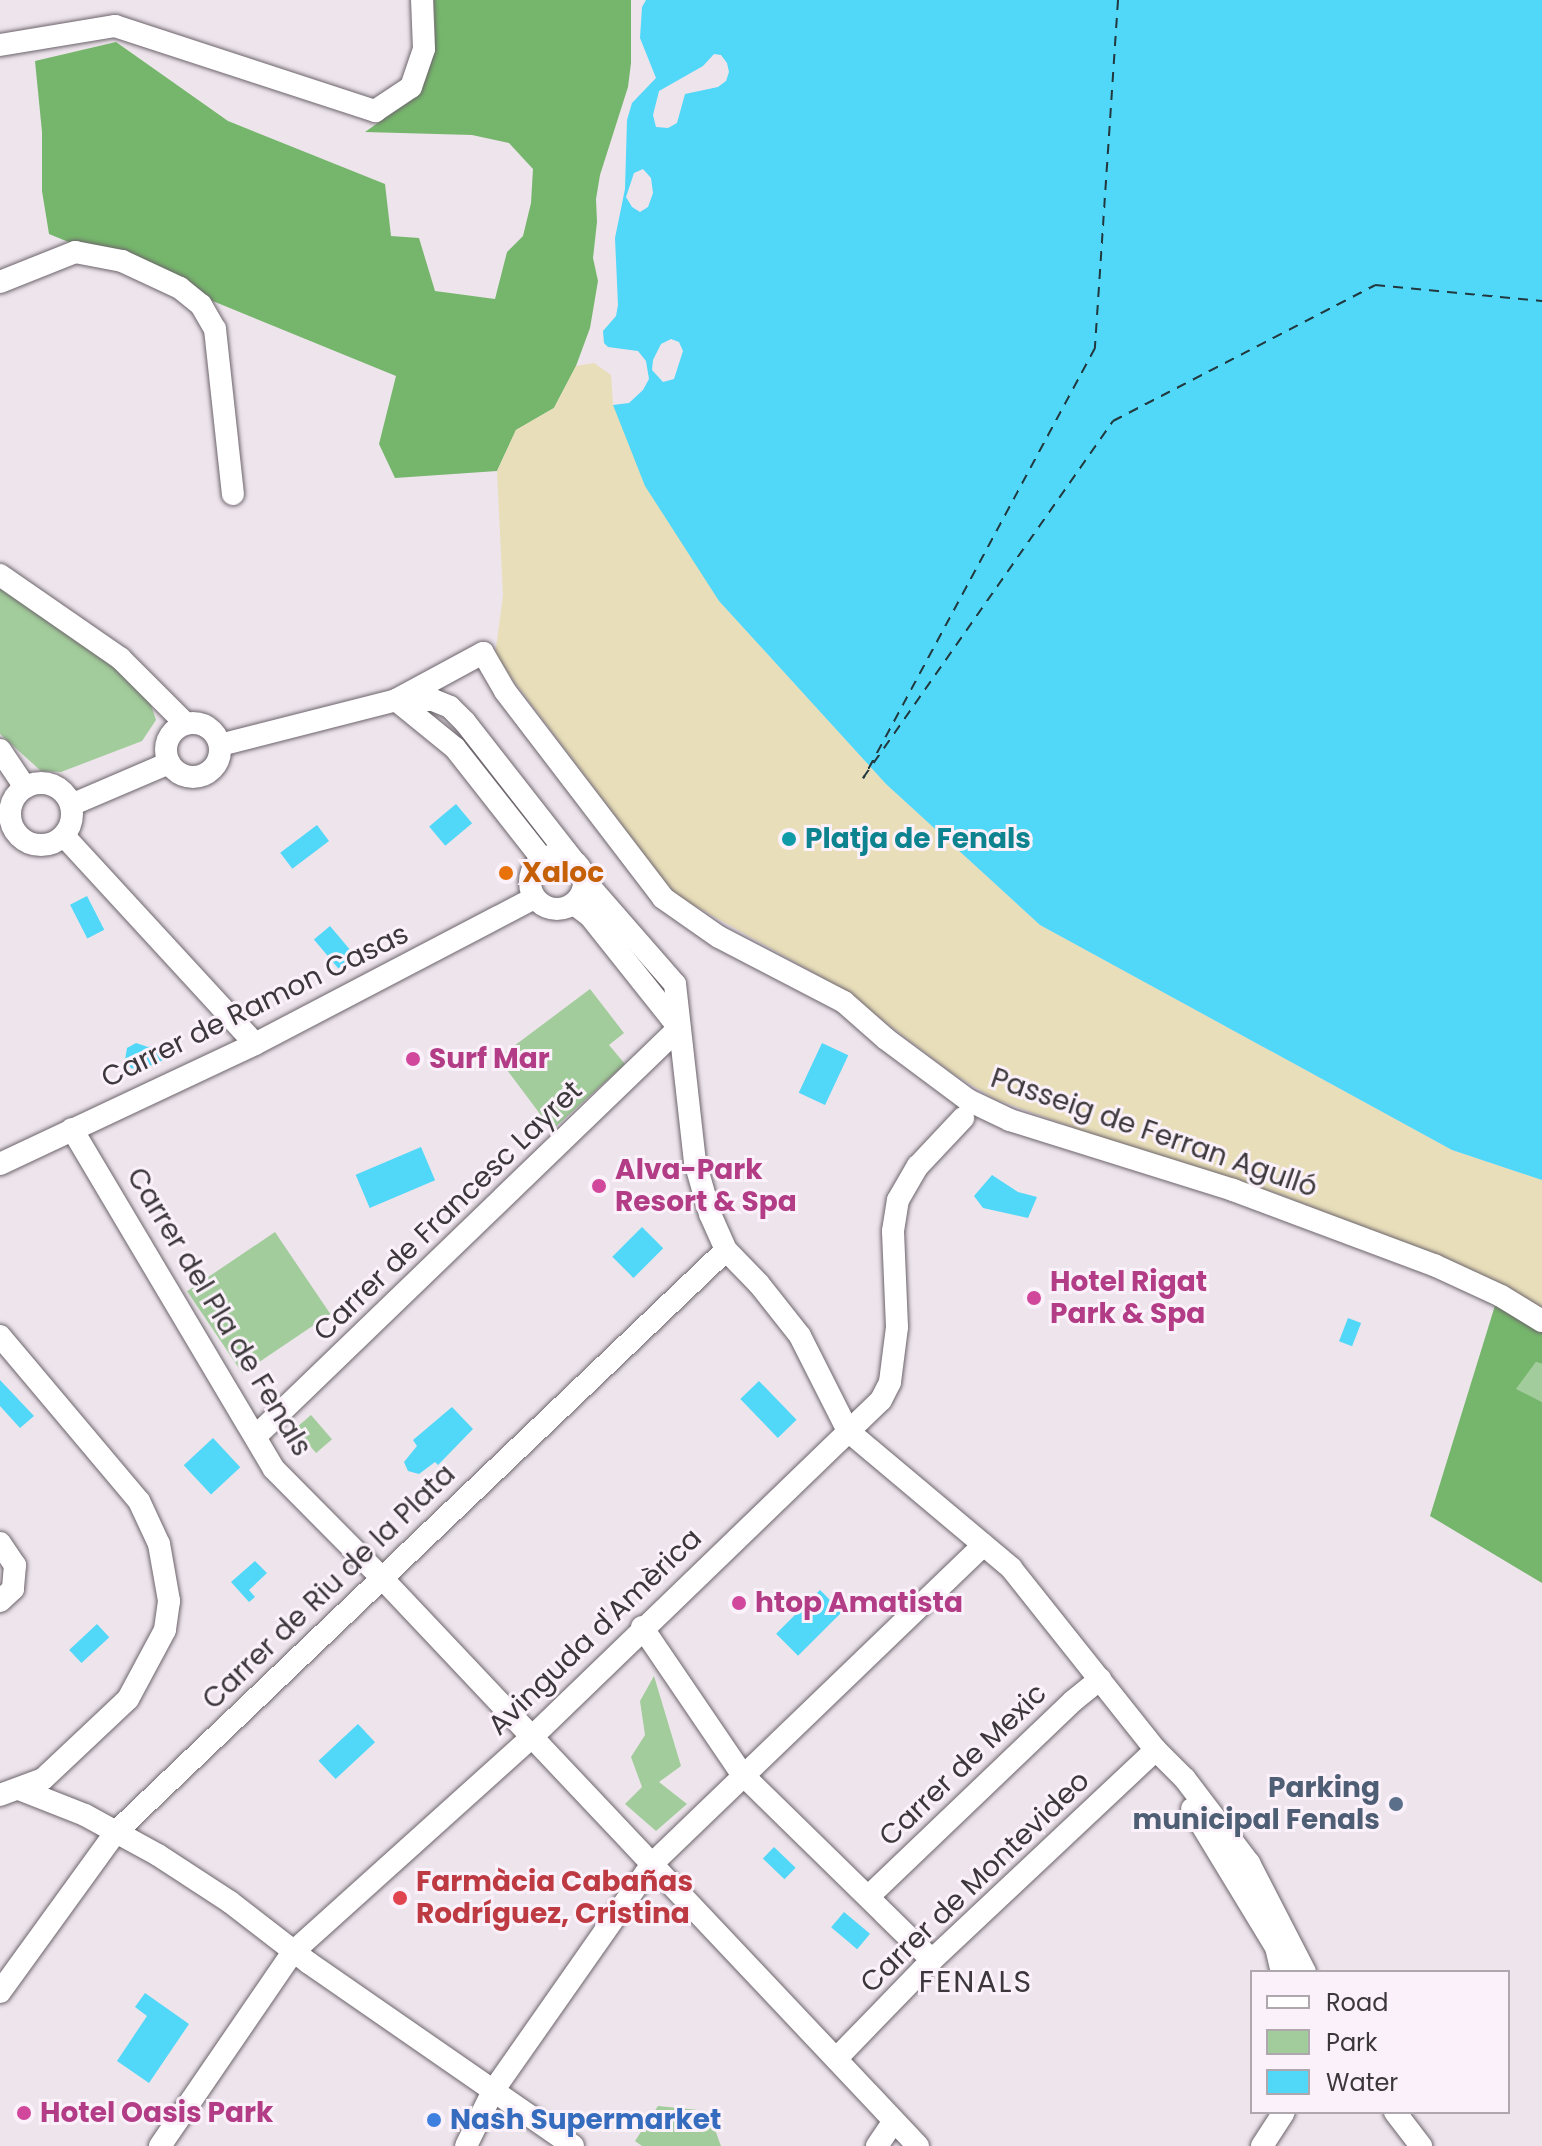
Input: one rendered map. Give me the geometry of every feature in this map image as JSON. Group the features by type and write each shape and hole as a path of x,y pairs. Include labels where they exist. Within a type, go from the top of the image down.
{"street":[{"path":"0,45 115,26 375,111 411,87 424,49 422,0"},
{"path":"0,282 75,252 122,261 180,288 201,305 215,329 233,494"},
{"path":"0,575 120,658 186,724 204,725 220,745 218,762 206,774 190,777 169,763"},
{"name":"Passeig de Ferran Agulló","path":"396,700 483,653 505,691 663,898 719,937 844,1002 886,1039 968,1100 1010,1120 1233,1190 1434,1265 1501,1296 1542,1321"},
{"path":"220,745 396,700 433,700 450,707 581,869 585,881 675,984 695,1162 710,1214 726,1250 759,1284 800,1336 848,1431 1011,1568 1156,1750 1185,1779 1249,1863 1304,1970"},
{"path":"396,700 455,748 543,860"},
{"path":"169,763 168,739 186,724"},
{"path":"0,750 25,787"},
{"path":"71,805 169,763"},
{"path":"53,785 71,805 72,822 64,836 45,846 24,841 6,826 12,803 25,787 53,785"},
{"path":"64,836 255,1044"},
{"path":"572,859 561,855 543,860 530,876 534,898 544,907 556,910 574,904 584,892 585,881"},
{"name":"Carrer de Ramon Casas","path":"0,1164 255,1044 534,898"},
{"path":"574,904 590,916 679,1028"},
{"name":"Carrer de Francesc Layret","path":"256,1436 679,1028"},
{"name":"Avinguda d'Amèrica","path":"160,2146 293,1952 532,1737 642,1627 881,1400 890,1382 897,1327 893,1231 898,1200 918,1166 963,1118"},
{"name":"Carrer del Pla de Fenals","path":"72,1129 274,1469 382,1578 918,2146"},
{"name":"Carrer de Riu de la Plata","path":"0,1992 116,1832 726,1250"},
{"path":"0,1336 139,1501 159,1544 169,1601 165,1630 128,1699 43,1779 10,1792"},
{"path":"0,1543 15,1565 13,1589 0,1601"},
{"path":"466,2146 493,2091 652,1864 983,1545"},
{"path":"642,1627 742,1774 932,1960"},
{"name":"Carrer de Mexic","path":"869,1896 1073,1701 1100,1679"},
{"path":"1156,1750 1276,1947 1282,1970"},
{"name":"Carrer de Montevideo","path":"836,2059 932,1960 1156,1750"},
{"path":"10,1792 83,1814 230,1902 293,1952 573,2146"},
{"path":"1262,2146 1283,2114"},
{"path":"1397,2114 1421,2146"},
{"path":"877,2146 894,2121"}],"green space":[{"path":"434,0 631,0 631,63 628,87 600,175 596,199 593,258 598,281 590,328 576,366 554,408 516,430 497,471 395,478 379,444 396,376 49,234 42,191 42,132 35,61 116,42 228,121 385,184 391,236 419,238 435,291 495,299 507,252 523,236 531,203 533,169 509,143 472,135 365,132 420,93 435,51"},
{"path":"0,587 127,676 148,696 156,720 142,741 61,772 41,771 0,734"},
{"path":"590,989 624,1033 609,1045 625,1064 552,1130 498,1058"},
{"path":"275,1232 330,1314 242,1373 187,1291"},
{"path":"1501,1286 1542,1310 1542,1364 1536,1362 1516,1389 1542,1402 1542,1583 1430,1516"},
{"path":"1536,1362 1542,1364 1542,1402 1515,1390"},
{"path":"311,1415 332,1439 316,1453 295,1429"},
{"path":"654,1676 681,1766 659,1782 687,1804 656,1831 625,1804 642,1787 631,1757 645,1735 640,1701"},
{"path":"658,2106 708,2111 721,2146 642,2146 635,2141"}],"sand":[{"name":"Platja de Fenals","path":"594,363 611,375 613,405 719,601 886,784 1040,925 1452,1150 1542,1180 1542,1310 1501,1286 1282,1195 1138,1151 995,1099 952,1073 839,987 674,894 495,656 503,595 497,471 516,430 554,408 576,366"}],"water":[{"path":"646,0 1542,0 1542,1180 1452,1150 1040,925 886,784 719,601 645,486 613,405 629,403 643,390 649,379 646,361 638,351 608,347 604,343 603,331 616,316 618,305 615,238 625,189 627,120 632,103 656,78 640,38 642,7","holes":["714,54 721,55 727,63 729,72 726,81 718,87 685,94 677,123 668,128 656,127 653,115 659,91 703,66","643,169 651,178 653,193 648,207 640,212 632,207 626,197 634,173","671,339 679,342 683,351 674,379 663,382 652,370 661,344"]},
{"path":"456,804 472,823 445,846 429,826"},
{"path":"317,825 329,841 292,869 280,853"},
{"path":"87,896 104,930 87,938 70,905"},
{"path":"330,926 354,955 338,969 314,939"},
{"path":"174,1042 178,1053 141,1070 131,1068 125,1060 127,1048 136,1043 148,1047"},
{"path":"822,1043 848,1055 825,1105 799,1093"},
{"path":"421,1147 435,1180 370,1208 356,1175"},
{"path":"992,1175 1018,1192 1037,1197 1028,1218 983,1208 974,1196"},
{"path":"642,1227 663,1248 634,1278 612,1257"},
{"path":"1348,1318 1361,1323 1352,1346 1339,1341"},
{"path":"0,1380 34,1416 20,1428 0,1406"},
{"path":"759,1381 797,1420 778,1438 740,1399"},
{"path":"452,1407 473,1429 438,1465 435,1462 419,1474 408,1471 404,1462 417,1446 413,1440"},
{"path":"213,1438 240,1467 211,1495 184,1465"},
{"path":"255,1561 267,1573 249,1590 255,1597 249,1602 231,1582"},
{"path":"820,1590 842,1612 798,1656 776,1634"},
{"path":"97,1624 109,1637 81,1663 69,1650"},
{"path":"358,1724 375,1742 336,1779 319,1761"},
{"path":"774,1847 796,1868 784,1879 763,1859"},
{"path":"844,1912 870,1934 857,1949 831,1927"},
{"path":"145,1993 189,2024 149,2083 117,2061 147,2016 135,2007"}],"ferry route":[{"path":"1118,0 1095,348 863,778 1113,421 1375,285 1542,301"}],"place":[{"name":"Platja de Fenals","path":"789,839"},
{"name":"Xaloc","path":"506,873"},
{"name":"Surf Mar","path":"413,1059"},
{"name":"Alva-Park Resort & Spa","path":"599,1186"},
{"name":"Hotel Rigat Park & Spa","path":"1034,1298"},
{"name":"htop Amatista","path":"739,1603"},
{"name":"Parking municipal Fenals","path":"1396,1804"},
{"name":"Farmàcia Cabañas Rodríguez, Cristina","path":"400,1898"},
{"name":"Hotel Oasis Park","path":"24,2113"},
{"name":"Nash Supermarket","path":"434,2120"}],"district":[{"name":"FENALS","path":"976,1982"}]}
